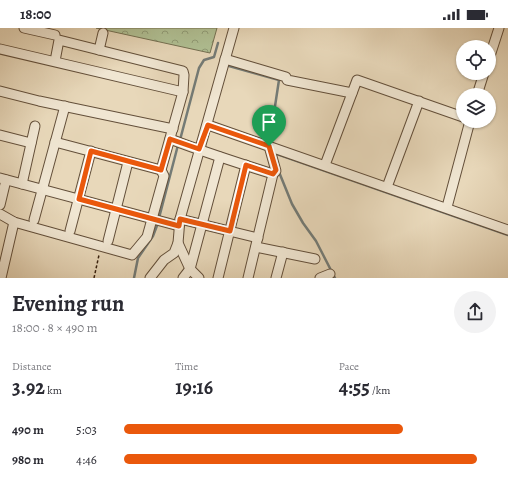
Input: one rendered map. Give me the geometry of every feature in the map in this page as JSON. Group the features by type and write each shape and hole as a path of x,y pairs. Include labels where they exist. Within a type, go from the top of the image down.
{"street":[{"path":"24,28 56,35"},
{"path":"150,278 164,260 174,253 178,244 179,222 199,149 208,125 234,28"},
{"path":"495,40 499,28"},
{"path":"98,50 103,33"},
{"path":"0,214 14,222 105,244 132,255 147,237 164,176 161,170 172,140 173,129 183,92 183,71 59,40 54,61"},
{"path":"0,49 183,92"},
{"path":"226,59 286,77 288,80 352,94"},
{"path":"325,165 356,80 456,114"},
{"path":"0,91 173,129"},
{"path":"387,187 419,101"},
{"path":"34,220 65,106"},
{"path":"208,125 447,207 508,230"},
{"path":"22,184 35,126"},
{"path":"447,207 468,128"},
{"path":"0,135 31,143"},
{"path":"172,140 273,174"},
{"path":"55,142 161,170"},
{"path":"248,278 273,174 276,170 269,146"},
{"path":"70,231 91,151"},
{"path":"183,278 190,269 220,157"},
{"path":"105,244 128,162"},
{"path":"218,278 246,165"},
{"path":"0,205 3,179 166,222 202,224 230,231 257,243 283,252 315,259"},
{"path":"1,278 4,249 14,222"},
{"path":"178,244 190,269 200,278"},
{"path":"276,278 283,252"},
{"path":"320,278 330,274"}],"path":[{"path":"94,278 105,244"}],"green space":[{"path":"96,28 217,28 210,53"}],"waterway":[{"path":"180,140 199,68 204,60 214,57 218,43"},
{"path":"229,66 279,80 270,139"},
{"path":"159,218 178,145"},
{"path":"274,153 508,235"},
{"path":"279,172 292,204 316,241 335,278"},
{"path":"134,278 138,258 153,236 158,223"}],"route":[{"path":"208,125 269,146 276,170 273,174 246,165 230,231 180,219 179,226 79,199 91,151 161,170 170,139 199,149 208,125"}]}
